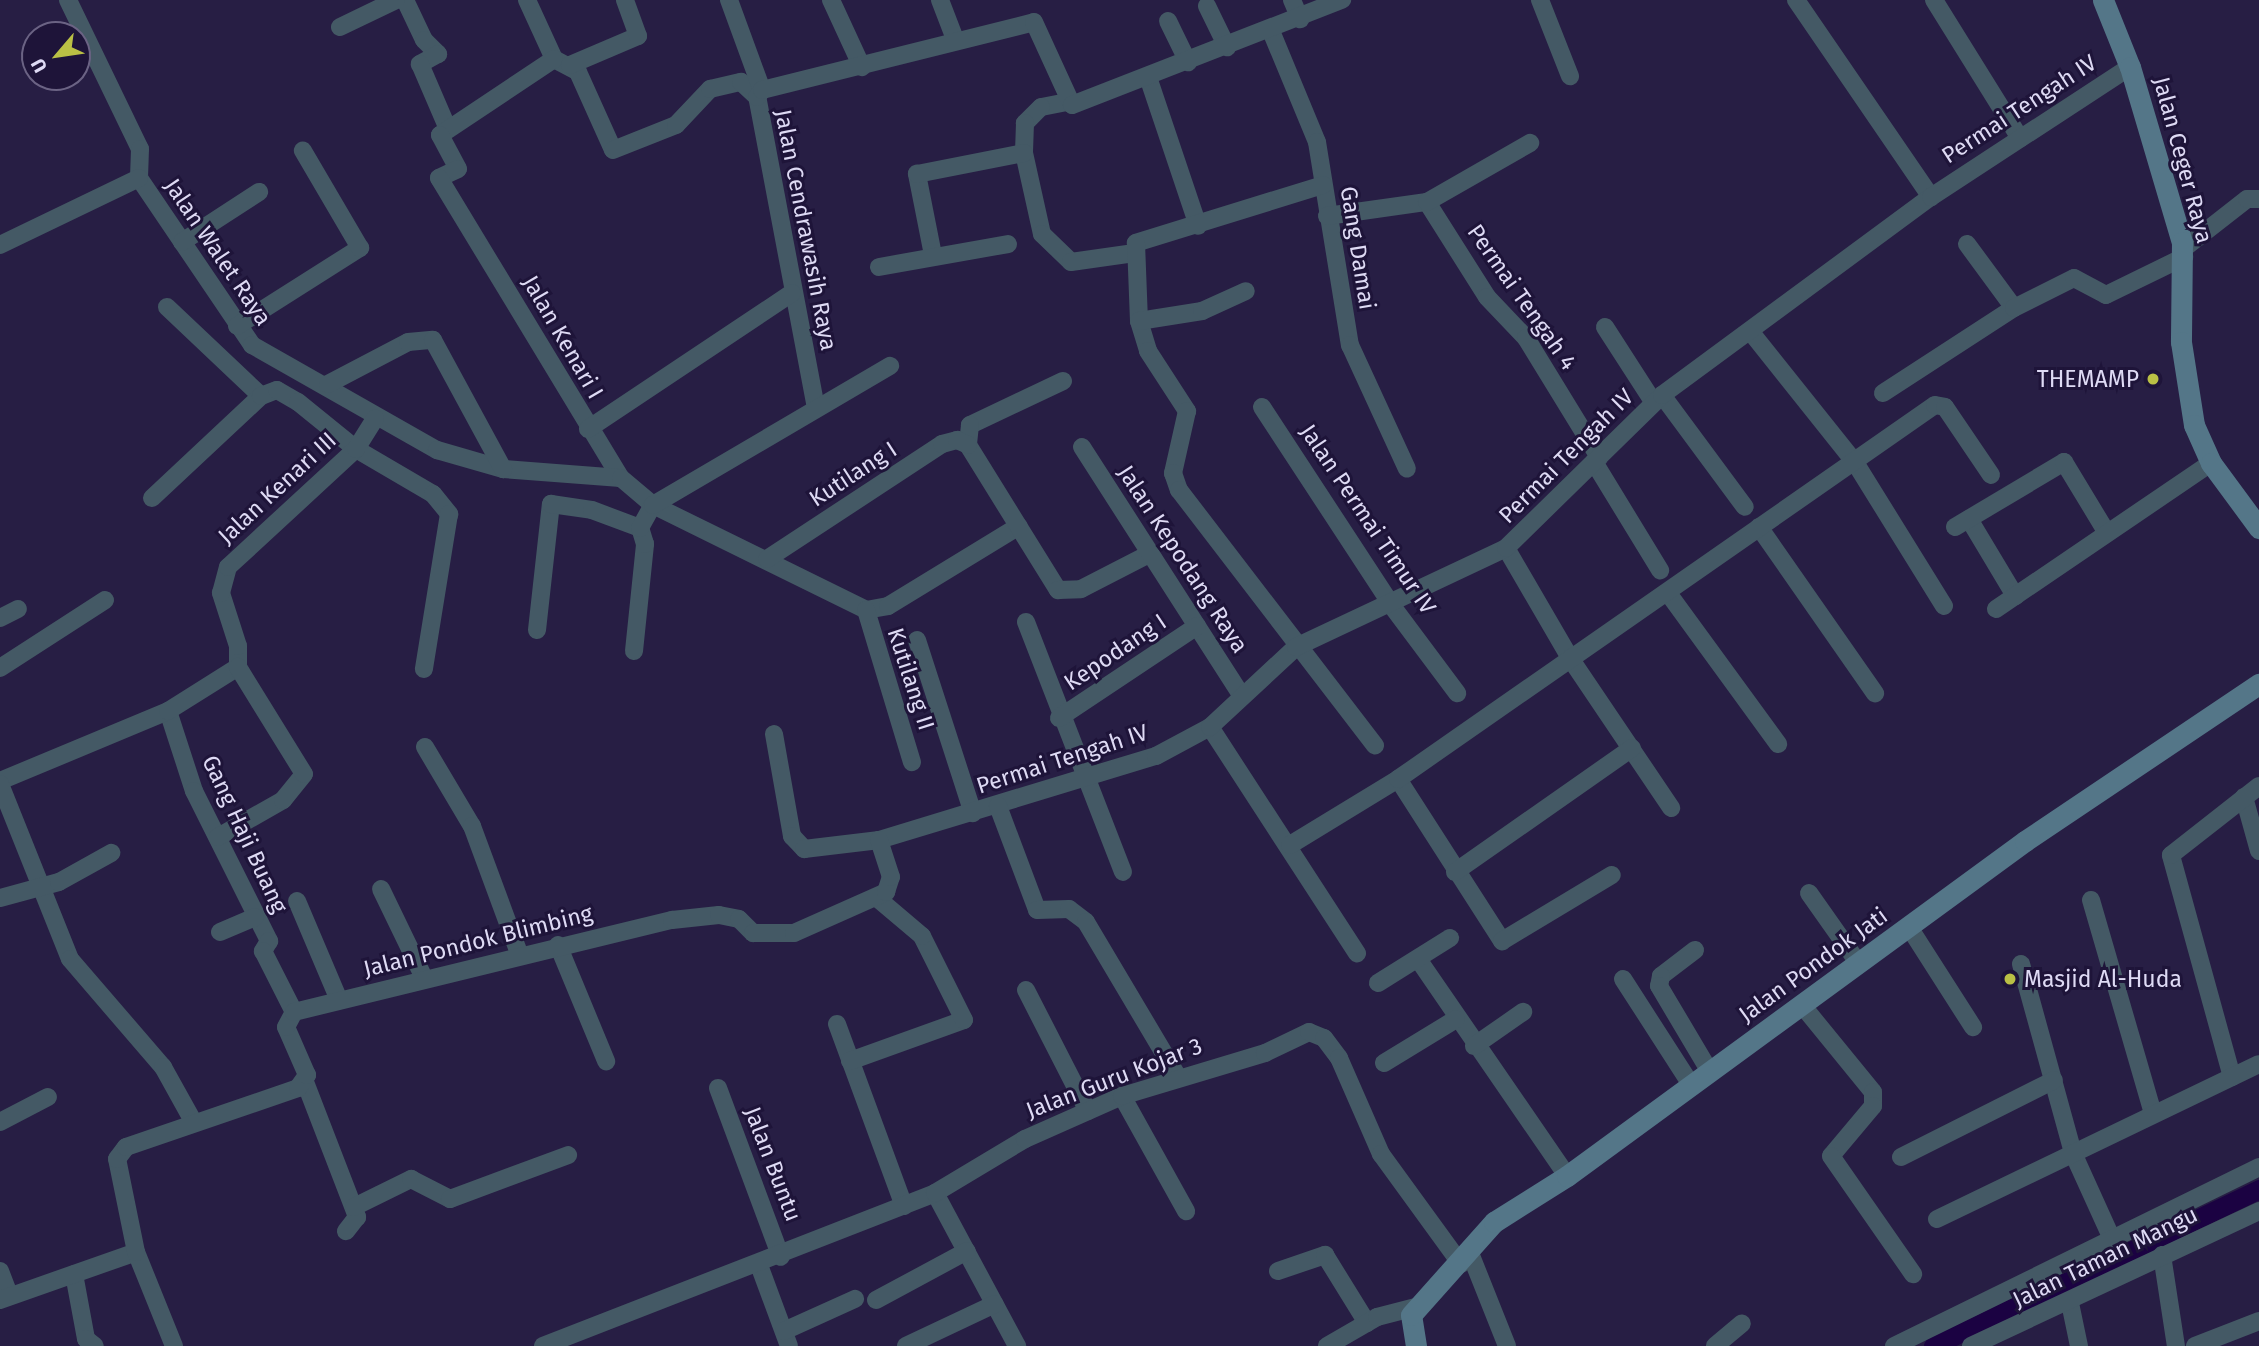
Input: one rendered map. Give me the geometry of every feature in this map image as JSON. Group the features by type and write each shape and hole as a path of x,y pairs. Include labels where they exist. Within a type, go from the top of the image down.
{"street":[{"path":"68,0 139,149 139,178"},
{"path":"340,27 396,0"},
{"path":"405,0 424,40 438,54 420,64 448,129 562,62 634,37 625,0"},
{"path":"527,0 613,150 676,125 710,89 741,82 759,94"},
{"path":"729,0 759,94"},
{"path":"831,0 862,67"},
{"path":"940,0 956,39"},
{"path":"1292,0 1300,19"},
{"path":"1134,253 1071,262 1062,257 1042,234 1024,153 1030,113 1067,102 1077,104 1271,31 1342,0"},
{"path":"1540,0 1570,76"},
{"path":"1796,0 1931,197"},
{"path":"1934,0 2020,138"},
{"name":"Jalan Ceger Raya","path":"2103,0 2130,66 2182,245 2185,390 2211,463 2259,528"},
{"path":"1207,6 1227,47"},
{"path":"1168,21 1188,62"},
{"name":"Jalan Cendrawasih Raya","path":"816,408 792,293 759,94 956,39 1034,22 1067,102"},
{"name":"Gang Damai","path":"1271,31 1313,130 1350,345 1407,469"},
{"name":"Permai Tengah IV","path":"879,840 1091,780 1156,756 1210,727 1296,647 1392,606 1506,548 1658,399 1931,197 2130,66"},
{"path":"1148,77 1198,226"},
{"name":"Jalan Kenari I","path":"448,129 440,135 458,169 439,178 588,429 646,517"},
{"path":"1327,216 1427,202 1530,143"},
{"path":"237,326 360,248 303,151"},
{"path":"933,255 917,174 1024,153"},
{"name":"Jalan Walet Raya","path":"0,245 139,178 275,382"},
{"path":"1323,185 1198,226 1145,239 1134,253 1139,321 1148,351 1187,411 1173,473 1179,490 1296,647 1374,745"},
{"path":"182,242 259,192"},
{"path":"1882,393 2014,308 2074,278 2106,295 2247,199 2259,199"},
{"name":"Permai Tengah 4","path":"1427,202 1488,297 1526,338 1660,569"},
{"path":"879,267 933,255 1008,244"},
{"path":"1966,244 2014,308"},
{"path":"1139,321 1202,311 1246,290"},
{"path":"588,429 792,293"},
{"path":"167,307 275,382 356,449 433,494 449,514 424,669"},
{"path":"1605,327 1658,399 1745,507"},
{"path":"1750,331 1854,462 1944,606"},
{"path":"152,498 275,382 328,384 408,342 433,340 503,469"},
{"path":"646,517 816,408 890,366"},
{"path":"1063,381 970,425 968,445 1051,580 1067,593 1149,554"},
{"path":"328,384 375,418 437,450 503,469 621,478"},
{"path":"1290,845 1398,779 1939,403 1991,475"},
{"name":"Jalan Permai Timur IV","path":"1262,407 1392,606 1457,693"},
{"name":"Jalan Kenari III","path":"238,667 238,646 221,593 228,567 356,449 375,418"},
{"name":"Kutilang I","path":"767,559 942,444 968,445"},
{"name":"Jalan Kepodang Raya","path":"1082,447 1242,696"},
{"path":"2015,596 1962,523 2064,461 2107,533"},
{"path":"1996,609 2211,463"},
{"path":"537,630 551,504 646,517 767,559 866,610 888,606 1018,526"},
{"path":"634,651 646,517"},
{"path":"1759,527 1875,693"},
{"path":"1506,548 1570,659 1671,808"},
{"path":"1668,593 1778,744"},
{"path":"0,668 105,600"},
{"path":"0,618 18,609"},
{"name":"Kutilang II","path":"866,610 912,762"},
{"path":"1026,622 1059,718 1091,780 1123,872"},
{"name":"Kepodang I","path":"1059,718 1197,626"},
{"path":"917,640 973,813"},
{"path":"194,1123 163,1067 70,960 5,807 0,782 168,711 238,667 304,774 283,800 218,837"},
{"name":"Jalan Pondok Jati","path":"1416,1307 1466,1259 1494,1222 1567,1176 1909,927 2259,684"},
{"name":"Gang Haji Buang","path":"168,711 194,791 269,941 263,951 294,1012"},
{"path":"1210,727 1290,845 1357,953"},
{"path":"774,734 797,846 879,840 891,886 877,898 922,936 964,1020 850,1060"},
{"path":"425,747 472,826 519,953"},
{"path":"1455,872 1632,748"},
{"path":"1398,779 1455,872 1507,942 1612,875"},
{"path":"2252,792 2259,851"},
{"path":"2232,1077 2171,858 2252,792"},
{"path":"998,806 1037,909 1069,909 1086,922 1177,1075"},
{"path":"0,898 39,888 111,853"},
{"path":"381,889 424,978"},
{"path":"1809,893 1859,964"},
{"name":"Jalan Pondok Blimbing","path":"294,1012 519,953 719,915 772,936 877,898"},
{"path":"2091,900 2153,1114"},
{"path":"297,901 339,1000"},
{"path":"220,932 255,917"},
{"path":"1909,927 1973,1027"},
{"path":"1378,983 1450,939"},
{"path":"558,945 606,1061"},
{"path":"1695,950 1661,976 1659,986 1710,1072"},
{"path":"1418,959 1455,1019 1567,1176"},
{"path":"2021,964 2073,1153 2109,1233"},
{"path":"1623,979 1692,1086"},
{"path":"1026,990 1088,1111"},
{"path":"1802,1005 1873,1091 1873,1106 1831,1156 1913,1274"},
{"path":"294,1012 286,1027 304,1082 354,1207 356,1220 346,1231"},
{"path":"1474,1046 1523,1012"},
{"path":"1384,1063 1455,1019"},
{"path":"837,1024 904,1206"},
{"name":"Jalan Guru Kojar 3","path":"543,1346 781,1257 935,1193 1088,1111 1122,1096 1177,1075 1265,1053 1317,1032 1356,1089 1402,1189 1466,1259"},
{"path":"1937,1219 2259,1065"},
{"path":"1901,1157 2054,1080"},
{"path":"174,1346 136,1252 117,1159 126,1147 278,1098 304,1082"},
{"name":"Jalan Buntu","path":"718,1088 781,1257"},
{"path":"1122,1096 1186,1212"},
{"path":"0,1122 48,1097"},
{"path":"354,1207 411,1179 450,1199 568,1155"},
{"path":"1894,1346 2109,1233 2259,1167"},
{"path":"935,1193 1017,1346"},
{"name":"Jalan Taman Mangu","path":"1979,1344 2070,1303 2162,1255 2258,1214"},
{"path":"876,1300 967,1251"},
{"path":"0,1271 5,1298 136,1252"},
{"path":"1278,1271 1325,1255 1367,1323"},
{"path":"2162,1255 2176,1346"},
{"path":"1466,1259 1507,1346"},
{"path":"759,1265 786,1339 855,1298"},
{"path":"74,1274 86,1339 95,1346"},
{"path":"2070,1303 2079,1346"},
{"path":"906,1346 995,1304"},
{"path":"1327,1346 1367,1323 1416,1307"},
{"path":"1416,1307 1409,1323 1416,1346"},
{"path":"2195,1346 2259,1321"},
{"path":"1715,1346 1742,1323"}],"waterway":[{"path":"1933,1346 2259,1189"}],"place":[{"name":"THEMAMP","path":"2153,379"},
{"name":"Masjid Al-Huda","path":"2010,979"}]}
